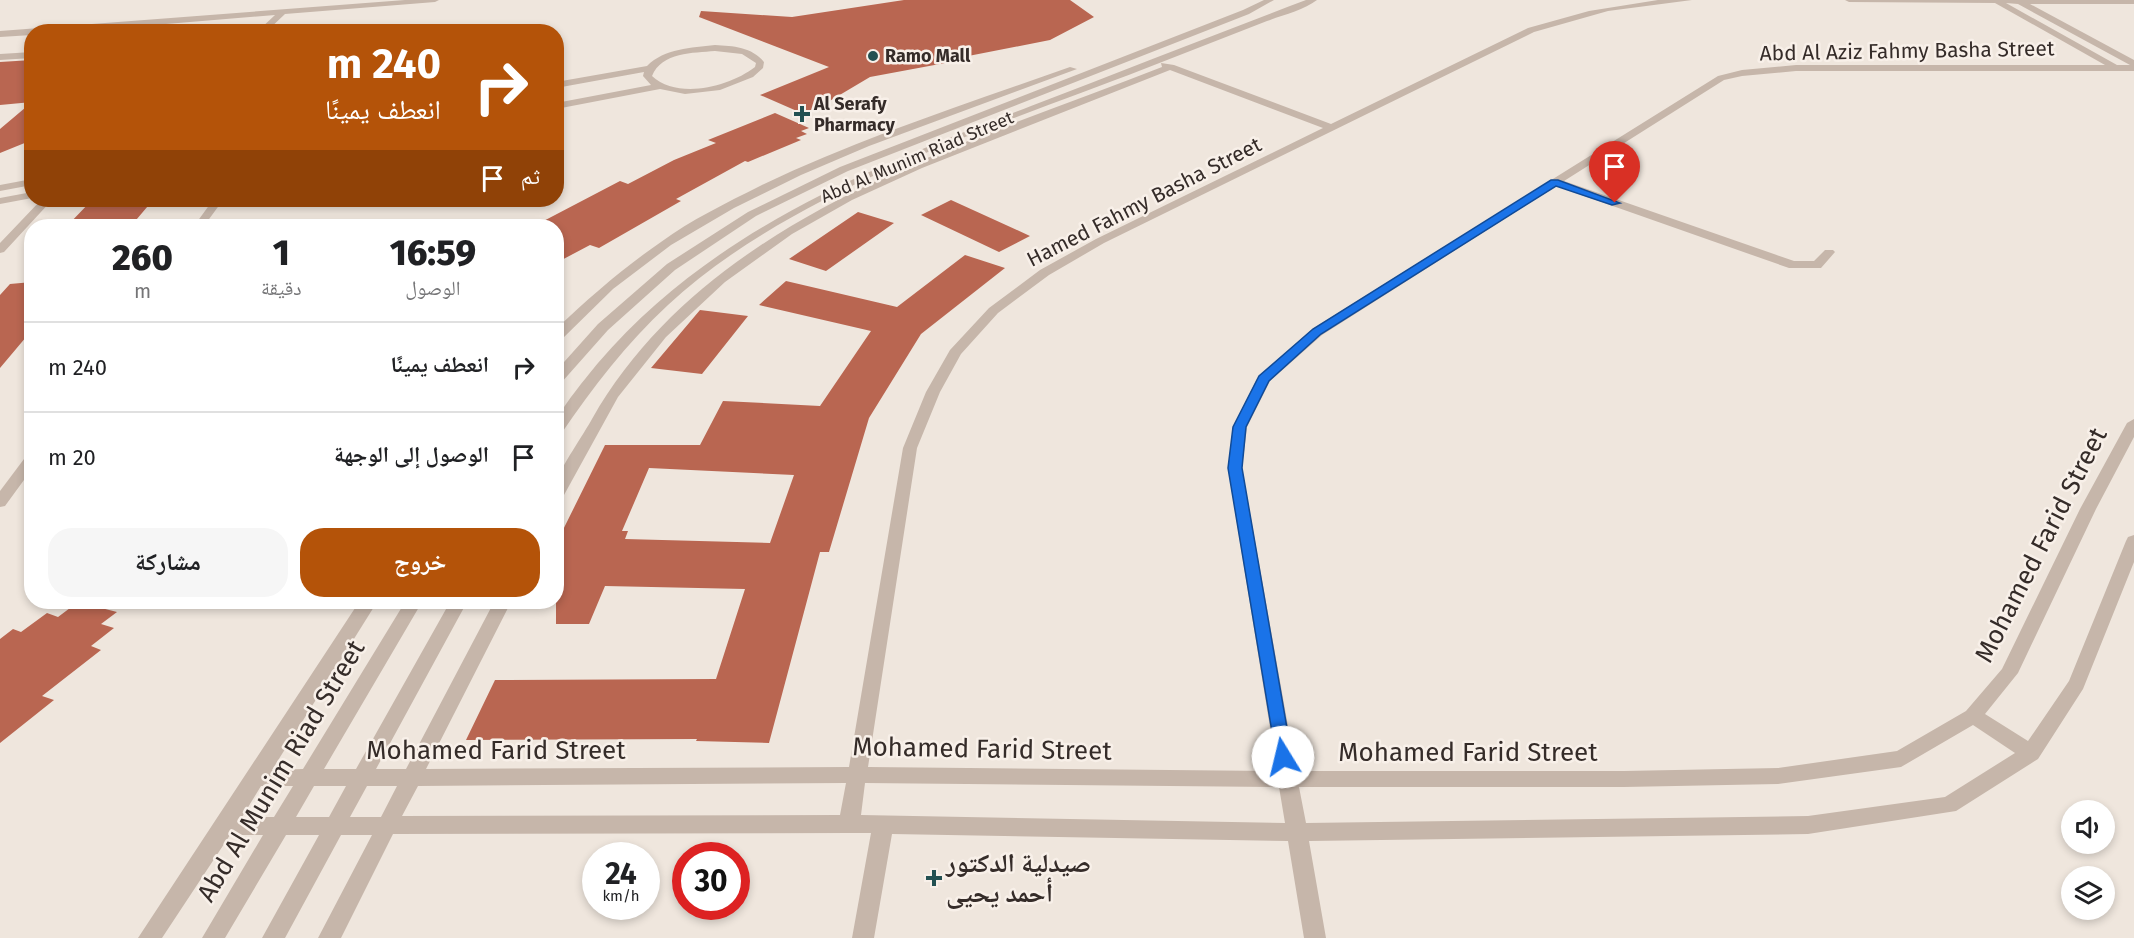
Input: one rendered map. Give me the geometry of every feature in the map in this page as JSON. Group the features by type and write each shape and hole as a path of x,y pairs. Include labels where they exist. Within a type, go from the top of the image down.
{"street":[{"path":"145,24 285,10 435,0"},
{"name":"Abd Al Munim Riad Street","path":"564,371 603,327 671,267 752,214 844,169 1246,12 1270,0"},
{"name":"Abd Al Munim Riad Street","path":"564,418 577,397 635,329 696,273 766,226 837,188 904,159 1313,0"},
{"name":"Hamed Fahmy Basha Street","path":"849,824 910,448 927,404 964,340 1008,298 1068,258 1524,34 1553,22 1604,9 1688,0"},
{"path":"1849,0 2134,2"},
{"path":"1995,1 2134,78"},
{"path":"2018,1 2134,66"},
{"path":"270,24 285,10"},
{"path":"0,34 24,32"},
{"path":"564,85 648,69 655,63 674,55 715,48 745,52 755,56 760,62 759,68 753,75 727,86 691,90 660,86 564,104"},
{"path":"1136,54 1333,128"},
{"path":"0,57 24,56"},
{"path":"564,329 612,283 667,243 723,209 781,180 837,156 1090,62 1122,60"},
{"name":"Abd Al Aziz Fahmy Basha Street","path":"1315,938 1235,468 1240,427 1264,379 1317,332 1722,78 1742,73 1796,68 2118,68 2134,66"},
{"path":"564,481 612,396 661,334 709,290 788,232 849,198 918,166 1171,67"},
{"path":"648,69 647,76 650,81 660,86"},
{"path":"1031,84 1048,89"},
{"path":"904,159 918,166"},
{"path":"1555,182 1793,265 1817,265 1829,252"},
{"path":"0,188 24,184"},
{"path":"0,201 24,196"},
{"path":"29,219 40,207"},
{"path":"0,250 24,224"},
{"name":"Mohamed Farid Street","path":"255,778 857,775 1287,779 1778,776 1901,759 1974,716 2009,673 2074,536 2134,423"},
{"path":"0,502 24,469"},
{"path":"225,826 386,828 849,824 1296,832 1808,825 1948,805 2031,753 2077,684 2134,541"},
{"path":"149,938 225,826 364,609"},
{"name":"Abd Al Munim Riad Street","path":"213,938 409,609"},
{"path":"273,938 454,609"},
{"path":"329,938 498,609"},
{"path":"1974,716 2031,753"},
{"path":"863,938 883,825"}],"building":[{"name":"Ramo Mall","path":"904,0 1070,0 1094,17 1050,40 870,77 806,115 760,95 829,67 699,17 701,11 792,17"},
{"path":"24,60 24,103 0,105 0,62"},
{"path":"24,109 24,143 0,153 0,129"},
{"path":"775,113 809,128 801,131 807,134 796,138 801,140 748,162 745,161 676,199 681,201 599,248 590,245 564,259 564,219 547,219 620,181 628,184 674,160 716,143 708,140"},
{"path":"951,200 1030,236 999,252 921,215"},
{"path":"85,207 147,207 137,219 74,219"},
{"path":"858,212 894,223 826,271 789,259"},
{"path":"965,255 1005,268 921,334 869,418 829,552 820,552 769,743 696,741 697,739 466,740 495,680 716,679 745,589 605,586 589,624 556,624 556,609 564,609 564,528 605,445 700,445 723,401 820,406 871,331 759,305 786,281 897,307","holes":["649,468 794,475 770,543 625,539 628,531 622,531"]},
{"path":"24,283 24,340 0,368 0,295 10,284"},
{"path":"700,310 748,316 702,374 651,368"},
{"path":"69,609 105,609 117,612 101,624 114,628 91,646 101,650 42,696 54,700 0,743 0,639 13,629 21,632 47,613 58,617"}],"place":[{"name":"Ramo Mall","path":"873,56"},
{"name":"Al Serafy Pharmacy","path":"802,114"},
{"name":"صيدلية الدكتور أحمد يحيى","path":"934,878"}],"route":[{"path":"1283,757 1235,468 1240,427 1264,379 1317,332 1555,182 1615,203"}]}
